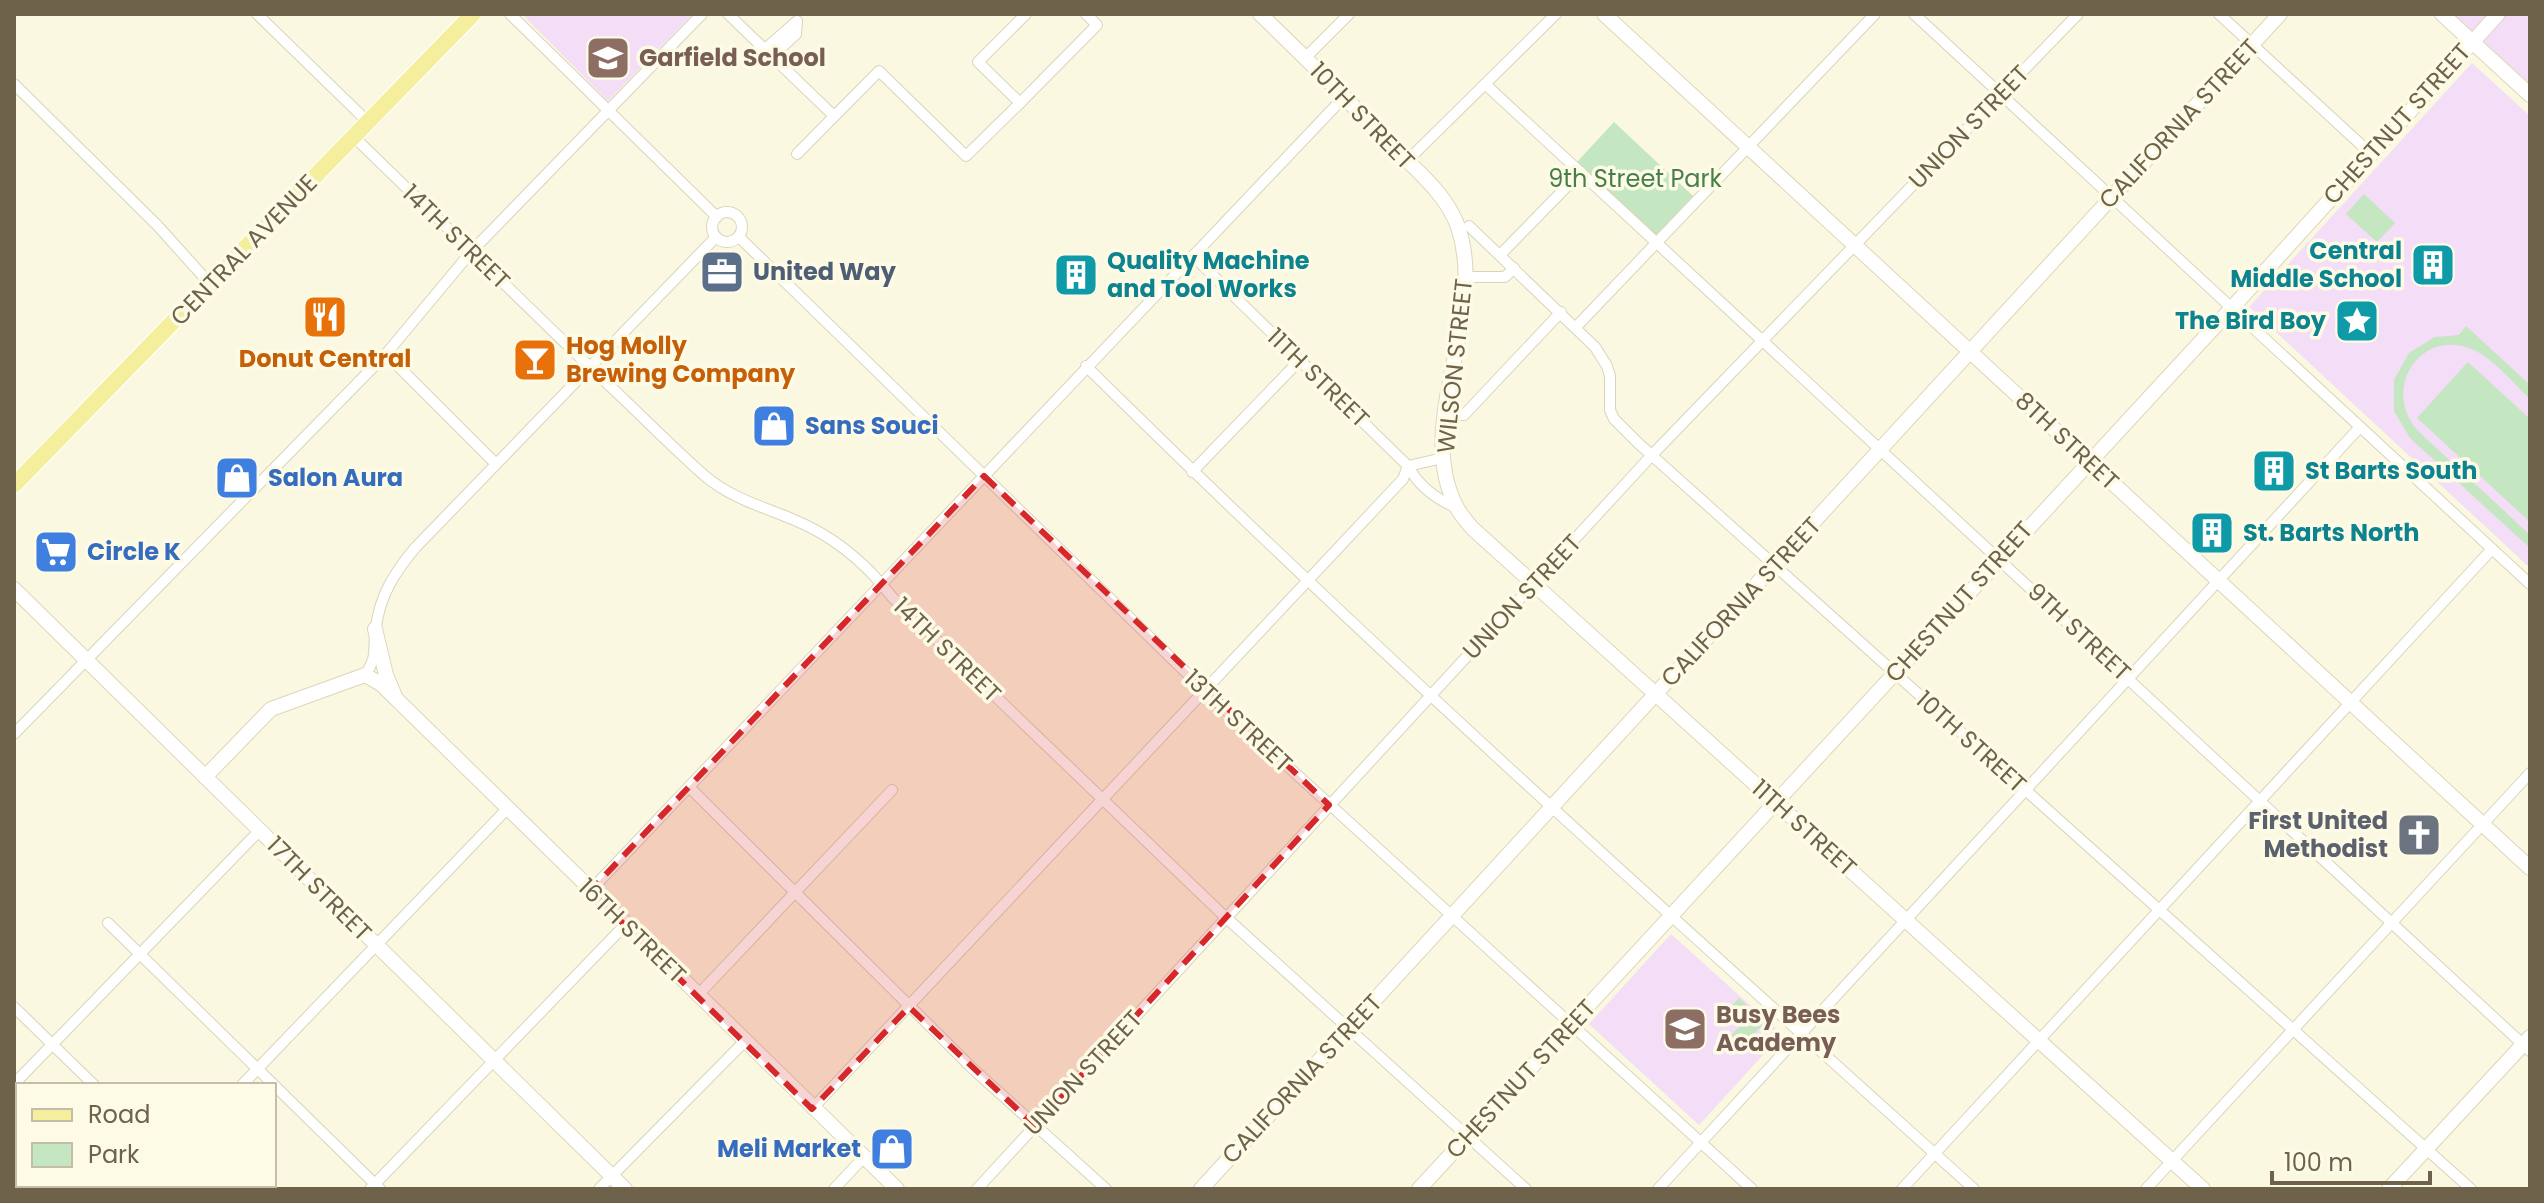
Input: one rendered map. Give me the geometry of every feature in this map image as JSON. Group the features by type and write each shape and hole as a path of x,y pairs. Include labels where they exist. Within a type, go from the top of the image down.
{"main road":[{"name":"CENTRAL AVENUE","path":"14,485 473,14"}],"street":[{"path":"257,14 368,122"},
{"path":"510,14 717,217"},
{"path":"14,734 386,354 471,252 702,14"},
{"path":"728,14 834,116"},
{"path":"1020,103 978,62 1026,14"},
{"path":"797,154 879,71 966,156 1097,25 1086,14"},
{"name":"10TH STREET","path":"1260,14 1407,161 1463,225 1500,255 1576,327 1607,366 1610,410 1614,419 2471,1189"},
{"path":"1305,58 1349,14"},
{"path":"1407,161 1556,14"},
{"name":"8TH STREET","path":"1604,14 2530,868"},
{"path":"1576,327 1875,14"},
{"path":"1914,14 2530,584"},
{"name":"UNION STREET","path":"977,1189 1652,455 2078,14"},
{"path":"2219,14 2370,153"},
{"name":"CALIFORNIA STREET","path":"1201,1189 2280,14"},
{"path":"2442,14 2530,95"},
{"name":"CHESTNUT STREET","path":"1419,1189 2231,309 2498,14"},
{"path":"766,51 783,46 796,34 801,18"},
{"path":"14,84 157,225 210,284"},
{"name":"9TH STREET","path":"1485,84 2391,922 2528,1044"},
{"path":"590,891 1344,97"},
{"name":"14TH STREET","path":"354,137 707,477 729,493 819,532 843,547 1227,918 1526,1189"},
{"path":"1500,255 1581,172"},
{"path":"727,212 736,215 742,223 739,237 730,242 716,237 712,228 717,217 727,212"},
{"name":"WILSON STREET","path":"1457,508 1443,458 1446,415 1467,277 1463,225"},
{"path":"205,777 271,709 365,675 375,660 375,629 382,597 395,572 495,463 716,237"},
{"name":"13TH STREET","path":"739,237 1205,691 1752,1189"},
{"name":"11TH STREET","path":"1193,256 1408,466 1415,479 1440,501 1457,508 1472,528 2203,1189"},
{"path":"1467,277 1505,277 1514,268"},
{"path":"1446,415 1464,415 1561,312"},
{"path":"386,354 495,463"},
{"path":"1192,472 1300,360"},
{"path":"1086,366 1192,472 1431,696 1974,1189"},
{"path":"1658,1189 2360,427"},
{"path":"812,1109 1403,479 1408,466 1443,458"},
{"path":"1902,1189 2492,549"},
{"name":"17TH STREET","path":"14,589 625,1189"},
{"path":"375,629 386,675 398,702"},
{"name":"16TH STREET","path":"365,675 381,684 897,1189"},
{"path":"2146,1189 2530,773"},
{"path":"689,787 909,1007 1106,1189"},
{"path":"697,996 892,790"},
{"path":"244,1083 507,809"},
{"path":"14,1084 260,830"},
{"path":"108,923 272,1083"},
{"path":"276,1087 375,1187 625,925"},
{"path":"14,1007 92,1083"},
{"path":"599,1189 744,1042"},
{"path":"2389,1189 2528,1044"},
{"path":"834,1189 863,1158"}],"highlighted area":[{"path":"984,476 1329,805 1035,1126 909,1007 812,1109 590,891"}],"shaded area":[{"name":"Garfield School","path":"522,14 693,14 608,101"},
{"path":"2454,14 2530,14 2530,84"},
{"path":"2472,63 2530,116 2530,568 2249,307"},
{"name":"Busy Bees Academy","path":"1671,934 1782,1034 1699,1125 1589,1024"}],"green space":[{"name":"9th Street Park","path":"1614,122 1693,196 1656,235 1577,162"},
{"path":"2364,194 2395,223 2377,242 2346,214"},
{"path":"2466,326 2530,385 2530,399 2486,357 2469,348 2450,345 2434,348 2410,368 2403,399 2418,431 2530,535 2530,548 2410,438 2394,411 2394,380 2409,353 2435,337 2459,335"},
{"path":"2468,362 2530,419 2530,522 2417,418"},
{"path":"1739,998 1765,1022 1742,1048 1730,1037 1739,1027 1725,1013"}],"place":[{"name":"Garfield School","path":"608,58"},
{"name":"Central Middle School","path":"2433,265"},
{"name":"United Way","path":"722,272"},
{"name":"Quality Machine and Tool Works","path":"1076,275"},
{"name":"Donut Central","path":"325,317"},
{"name":"The Bird Boy","path":"2357,321"},
{"name":"Hog Molly Brewing Company","path":"535,360"},
{"name":"Sans Souci","path":"774,426"},
{"name":"St Barts South","path":"2274,471"},
{"name":"Salon Aura","path":"237,478"},
{"name":"St. Barts North","path":"2212,533"},
{"name":"Circle K","path":"56,552"},
{"name":"First United Methodist","path":"2419,835"},
{"name":"Busy Bees Academy","path":"1685,1029"},
{"name":"Meli Market","path":"892,1149"}]}
